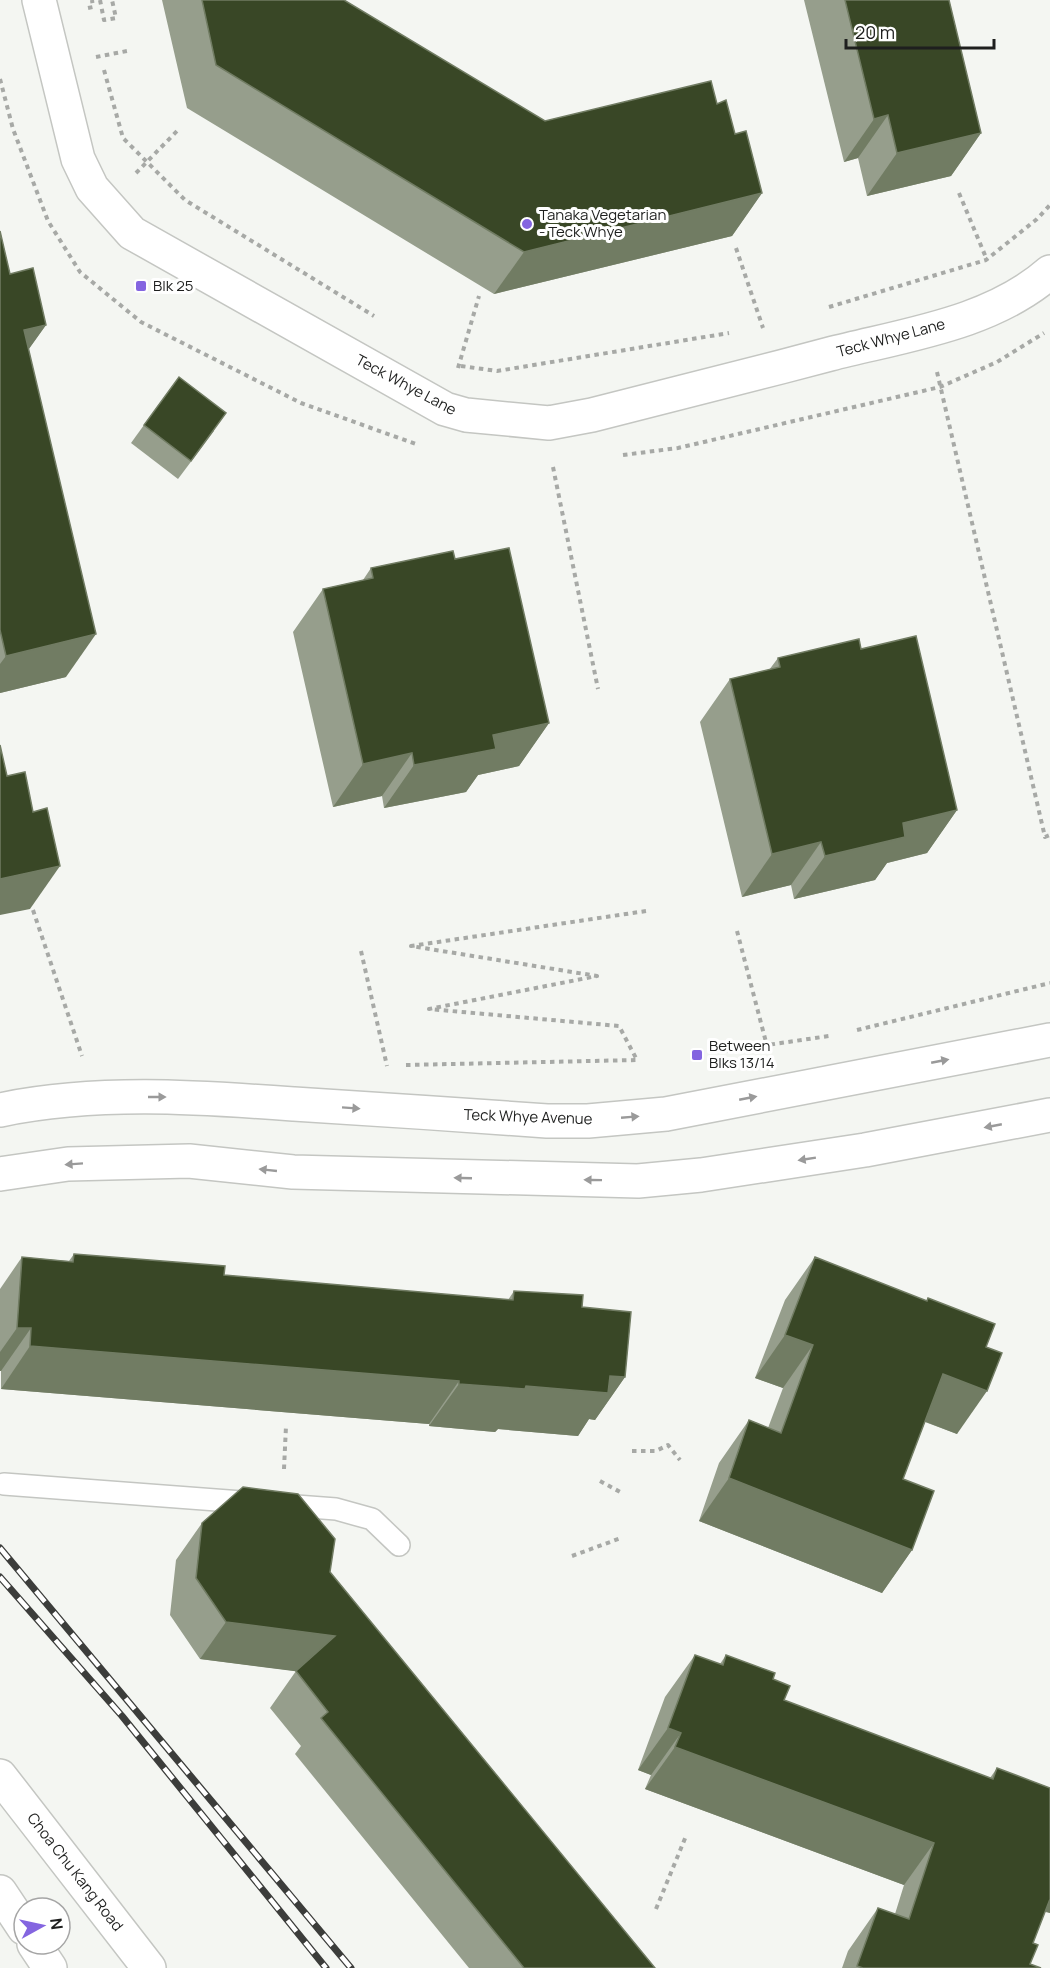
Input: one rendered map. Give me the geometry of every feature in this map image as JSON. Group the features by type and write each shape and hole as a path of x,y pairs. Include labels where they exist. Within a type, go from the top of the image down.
{"main road":[{"name":"Teck Whye Lane","path":"39,0 78,159 92,188 132,233 446,409 466,415 549,423 592,415 927,331 998,306 1039,282 1050,272"},
{"name":"Teck Whye Avenue","path":"0,1110 61,1100 98,1097 189,1097 547,1121 588,1121 666,1114 1050,1040"},
{"path":"0,1174 68,1164 189,1161 293,1172 638,1181 701,1175 865,1150 1050,1115"},
{"name":"Choa Chu Kang Road","path":"0,1776 149,1968"},
{"path":"2,1896 12,1911"}],"lane":[{"path":"4,1484 336,1509 372,1519 399,1545"}],"path":[{"path":"86,0 90,18"},
{"path":"88,8 93,7 92,0"},
{"path":"100,0 104,20 116,18 112,0"},
{"path":"97,47 123,138 146,163 185,200 377,318"},
{"path":"100,57 127,51"},
{"path":"146,163 177,131"},
{"path":"959,193 986,260"},
{"path":"819,310 986,260 1037,219 1050,205"},
{"path":"736,248 763,327"},
{"path":"458,366 479,296"},
{"path":"751,329 774,324"},
{"path":"621,455 678,448 940,387 998,362 1050,329"},
{"path":"448,360 458,366 497,371 739,331"},
{"path":"927,331 1045,837 1050,835"},
{"path":"549,423 552,463 598,689"},
{"path":"33,910 82,1056"},
{"path":"638,1060 619,1026 429,1009 597,976 411,946 646,911"},
{"path":"737,931 767,1046"},
{"path":"361,951 387,1066"},
{"path":"849,1032 1050,983"},
{"path":"726,1051 837,1034"},
{"path":"632,1450 656,1451 668,1445 680,1460"},
{"path":"600,1481 622,1493"},
{"path":"572,1556 621,1538"},
{"path":"656,1909 686,1836"}],"building":[{"path":"202,0 344,0 545,121 711,81 717,104 726,100 735,134 746,131 762,193 524,252 216,65"},
{"path":"845,0 949,0 981,133 897,153 888,115 874,119"},
{"path":"0,231 10,274 33,268 46,325 24,330 96,634 6,656 0,630"},
{"path":"179,377 226,413 191,461 144,425"},
{"path":"509,548 549,723 493,735 496,749 414,765 412,753 363,764 323,589 373,578 371,568 453,551 455,559"},
{"path":"916,636 957,810 903,823 905,837 825,856 821,842 772,854 730,679 780,667 778,658 859,639 861,649"},
{"path":"0,745 7,776 25,772 33,812 47,808 60,866 0,879"},
{"path":"74,1254 225,1266 224,1275 513,1300 514,1291 583,1295 582,1307 631,1312 625,1377 610,1376 608,1393 526,1386 525,1389 459,1384 459,1381 30,1346 31,1328 17,1328 22,1257 73,1262"},
{"path":"815,1257 927,1301 928,1298 995,1324 986,1347 1002,1353 987,1391 943,1374 903,1479 934,1491 912,1550 729,1478 749,1420 781,1433 813,1345 785,1335"},
{"path":"243,1487 298,1494 335,1539 330,1572 655,1968 524,1968 321,1718 328,1712 296,1671 335,1636 226,1622 196,1578 202,1523"},
{"path":"695,1655 723,1665 726,1655 775,1673 773,1679 790,1686 784,1700 993,1779 997,1768 1050,1788 1050,1899 1033,1943 1038,1945 1030,1964 1041,1968 863,1968 857,1966 878,1908 909,1919 934,1843 675,1747 681,1733 668,1728"}],"railway":[{"path":"0,1548 351,1968"},
{"path":"0,1577 122,1716 326,1968"}],"place":[{"name":"Tanaka Vegetarian - Teck Whye","path":"527,224"},
{"name":"Blk 25","path":"141,286"},
{"name":"Between Blks 13/14","path":"697,1055"}]}
